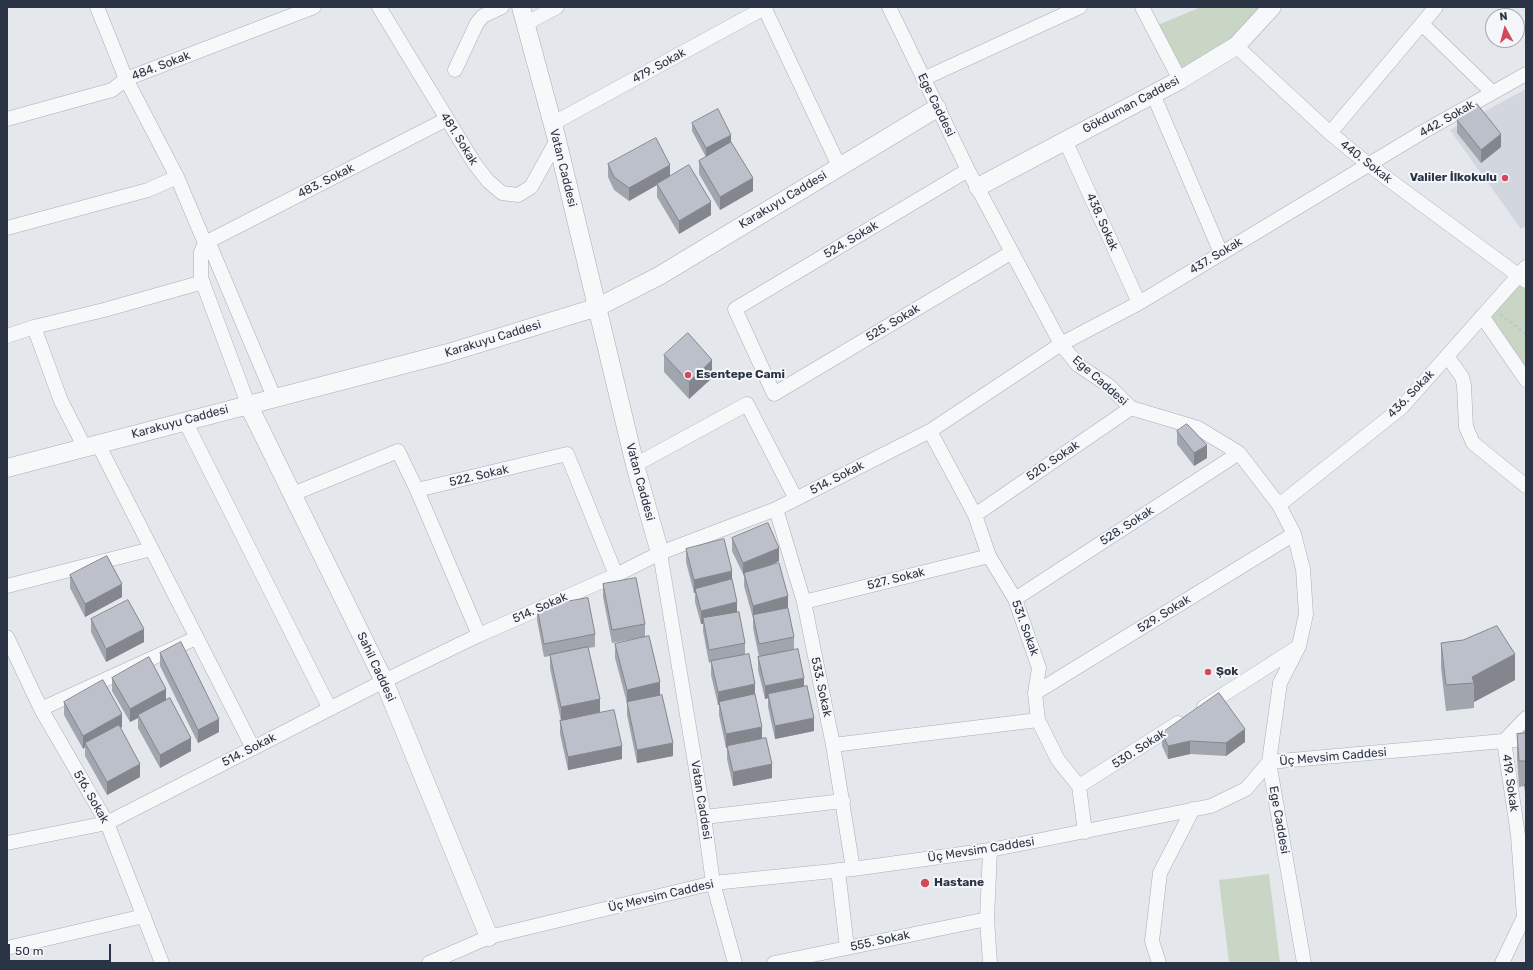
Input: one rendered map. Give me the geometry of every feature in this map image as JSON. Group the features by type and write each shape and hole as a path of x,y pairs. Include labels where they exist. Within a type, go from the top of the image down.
{"street":[{"path":"97,7 126,79 176,177 205,244 212,248 274,397"},
{"name":"484. Sokak","path":"7,119 112,90 126,79 314,7"},
{"name":"481. Sokak","path":"379,7 474,164 488,181 502,193 518,195 531,187 554,132"},
{"path":"455,70 477,22 483,16 502,7"},
{"name":"Vatan Caddesi","path":"520,7 554,132 598,307 635,465 660,553 704,817 713,883 735,963"},
{"path":"525,24 557,7"},
{"path":"765,7 839,166"},
{"name":"479. Sokak","path":"554,132 765,7"},
{"name":"Ege Caddesi","path":"889,7 968,170 978,186 1061,344 1078,365 1108,385 1131,408 1198,428 1239,453 1279,505 1294,534 1303,569 1306,614 1299,646 1280,683 1269,762 1304,963"},
{"path":"923,79 1080,7"},
{"path":"1142,7 1180,80"},
{"name":"Gökduman Caddesi","path":"978,186 1180,80 1236,46 1272,7"},
{"path":"1330,133 1436,7"},
{"path":"1422,24 1492,92"},
{"name":"440. Sokak","path":"1236,46 1330,133 1368,165 1523,274"},
{"name":"442. Sokak","path":"1368,165 1492,92 1526,74"},
{"path":"1153,94 1221,253"},
{"name":"Karakuyu Caddesi","path":"7,468 274,397 448,353 598,307 659,276 937,108"},
{"name":"483. Sokak","path":"205,244 446,119"},
{"name":"438. Sokak","path":"1065,140 1139,303"},
{"name":"437. Sokak","path":"1061,344 1139,303 1368,165"},
{"name":"524. Sokak","path":"774,394 735,309 968,170"},
{"path":"7,228 148,190 176,177"},
{"path":"205,244 202,252 203,282 248,404"},
{"name":"525. Sokak","path":"774,394 1012,252"},
{"name":"436. Sokak","path":"1279,505 1401,408 1486,311 1523,274"},
{"path":"7,336 34,326 104,310 203,282"},
{"path":"1486,311 1526,380"},
{"path":"34,326 61,401 92,446 151,549 253,748"},
{"name":"514. Sokak","path":"7,843 107,823 384,681 479,635 616,575 660,553 776,509 930,431 1061,344"},
{"path":"1447,356 1459,372 1464,385 1466,427 1473,442 1526,486"},
{"name":"Sahil Caddesi","path":"248,404 294,494 384,681 490,937"},
{"path":"635,465 747,404 796,499"},
{"name":"520. Sokak","path":"975,515 1131,408"},
{"path":"185,421 330,709"},
{"name":"531. Sokak","path":"930,431 975,515 989,556 1015,599 1039,668 1035,693 1038,720 1058,760 1079,786"},
{"path":"294,494 398,451 417,490 479,635"},
{"name":"528. Sokak","path":"1015,599 1239,453"},
{"name":"522. Sokak","path":"417,490 567,454 616,575"},
{"name":"533. Sokak","path":"776,509 804,602 833,745 853,869"},
{"name":"529. Sokak","path":"1035,693 1294,534"},
{"path":"7,586 151,549"},
{"name":"527. Sokak","path":"804,602 989,556"},
{"name":"516. Sokak","path":"7,637 41,709 107,823 162,963"},
{"path":"41,709 196,638"},
{"name":"530. Sokak","path":"1079,786 1299,646"},
{"path":"1504,741 1526,718"},
{"path":"833,745 1038,720"},
{"name":"Üç Mevsim Caddesi","path":"429,963 458,958 490,937 713,883 853,869 990,850 1211,806 1246,789 1269,762 1526,739"},
{"name":"419. Sokak","path":"1502,963 1524,917 1522,835 1504,741"},
{"path":"1079,786 1085,832"},
{"path":"704,817 843,801"},
{"path":"1159,963 1152,941 1160,873 1193,809"},
{"path":"990,850 987,919 990,963"},
{"path":"838,870 847,948"},
{"path":"7,948 144,916"},
{"name":"555. Sokak","path":"774,963 987,919"}],"path":[{"path":"1486,311 1526,334"}],"shaded area":[{"name":"Valiler İlkokulu","path":"1526,89 1526,226 1521,229 1450,130"}],"green space":[{"path":"1201,7 1274,7 1180,80 1153,27"},
{"path":"1518,275 1526,281 1526,380 1482,316"},
{"path":"1269,874 1280,963 1229,963 1219,880"}],"building":[{"path":"1477,104 1501,134 1481,150 1457,120"},
{"path":"718,109 731,135 706,148 692,123"},
{"path":"656,138 670,165 629,188 614,177 608,164"},
{"path":"731,142 753,178 720,197 699,161"},
{"path":"689,165 711,202 679,221 657,184"},
{"path":"688,333 712,360 689,382 664,355"},
{"path":"1187,424 1207,445 1194,453 1177,431"},
{"path":"768,523 779,548 743,563 732,538"},
{"path":"724,539 732,571 694,580 686,549"},
{"path":"107,556 122,584 85,604 70,575"},
{"path":"779,563 788,596 753,606 744,573"},
{"path":"636,578 645,624 612,630 603,584"},
{"path":"732,579 737,602 701,611 695,589"},
{"path":"588,598 595,634 544,644 537,607"},
{"path":"128,600 144,629 106,649 91,619"},
{"path":"788,608 794,637 759,644 753,615"},
{"path":"739,612 745,643 709,650 703,618"},
{"path":"1497,626 1515,654 1472,677 1474,683 1446,685 1441,643 1463,640"},
{"path":"649,636 660,682 627,690 615,644"},
{"path":"181,642 219,719 198,730 160,653"},
{"path":"588,647 600,699 561,707 550,655"},
{"path":"798,649 804,678 765,686 758,657"},
{"path":"749,654 755,684 718,692 711,661"},
{"path":"149,657 166,689 130,709 112,678"},
{"path":"103,680 122,714 83,736 64,702"},
{"path":"807,686 814,718 775,726 768,694"},
{"path":"1219,693 1245,729 1226,743 1190,741 1168,746 1162,733"},
{"path":"755,694 762,727 726,734 719,702"},
{"path":"662,695 673,743 637,750 627,702"},
{"path":"170,698 191,738 160,755 138,715"},
{"path":"614,710 622,746 568,757 560,721"},
{"path":"119,725 140,764 107,782 85,743"},
{"path":"1526,733 1526,761 1519,761 1517,734"},
{"path":"766,738 772,764 733,772 727,746"}],"place":[{"name":"Valiler İlkokulu","path":"1505,178"},
{"name":"Esentepe Cami","path":"688,375"},
{"name":"Şok","path":"1208,672"},
{"name":"Hastane","path":"925,883"}]}
